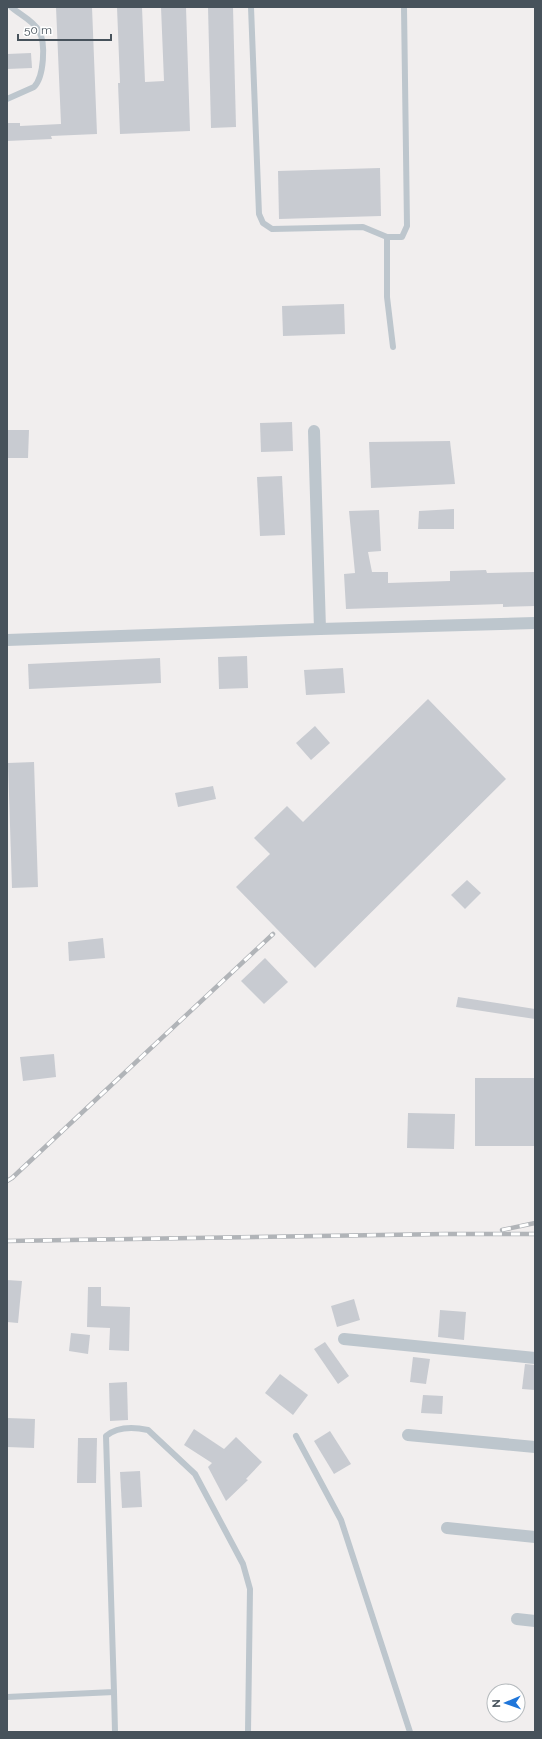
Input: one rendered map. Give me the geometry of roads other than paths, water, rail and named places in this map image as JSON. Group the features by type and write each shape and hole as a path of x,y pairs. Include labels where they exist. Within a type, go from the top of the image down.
{"street":[{"path":"314,430 320,629"},
{"path":"7,640 535,623"},
{"path":"344,1339 535,1358"},
{"path":"408,1436 535,1447"},
{"path":"447,1528 535,1537"},
{"path":"518,1619 535,1621"}],"lane":[{"path":"7,99 34,87 37,84 41,72 42,60 42,38 39,31 35,26 10,7"},
{"path":"251,7 260,214 263,222 272,229 363,228 387,238 402,237 407,226 404,7"},
{"path":"387,238 387,297 393,347"},
{"path":"115,1732 106,1436 118,1429 140,1428 148,1430 196,1474 243,1564 250,1589 248,1732"},
{"path":"296,1436 341,1520 410,1732"},
{"path":"7,1696 114,1692"}],"railway":[{"path":"7,1181 12,1178 273,934"},
{"path":"502,1230 535,1223"},
{"path":"7,1241 535,1234"}]}
